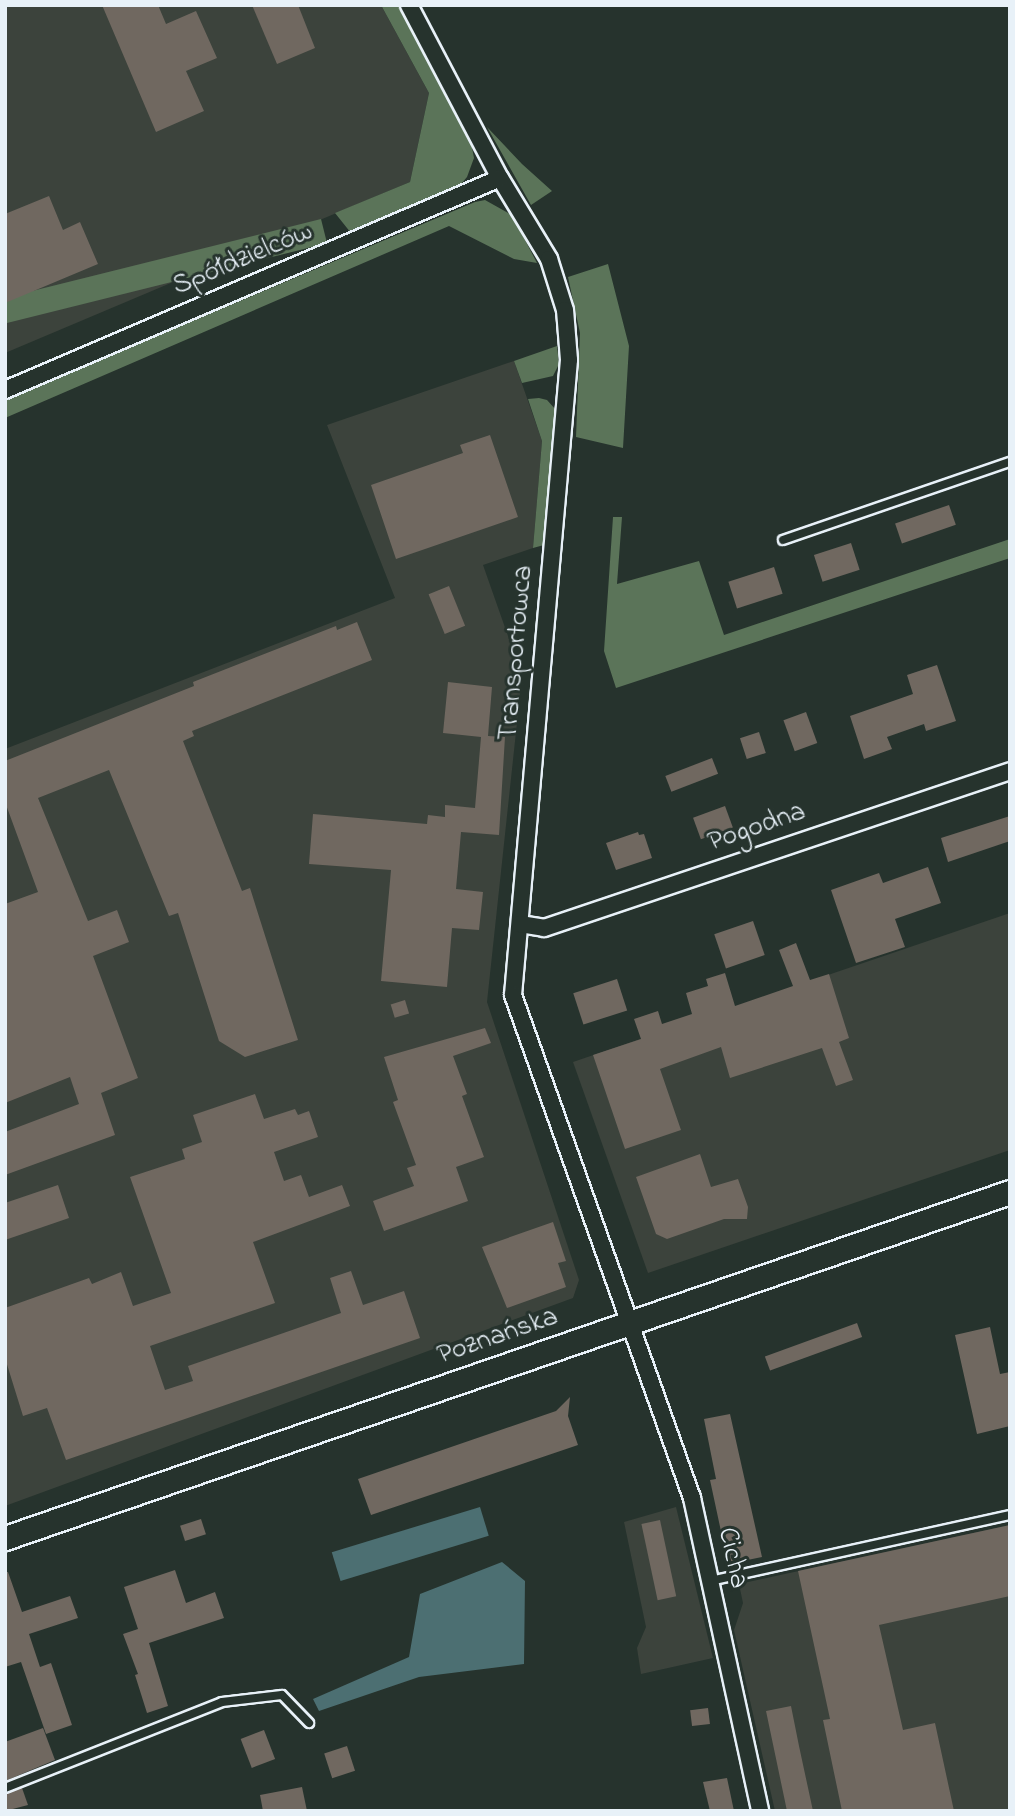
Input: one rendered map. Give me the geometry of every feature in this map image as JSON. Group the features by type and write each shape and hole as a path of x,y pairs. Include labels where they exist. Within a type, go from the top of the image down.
{"main road":[{"name":"Poznańska","path":"5,1538 1010,1192"}],"street":[{"name":"Transportowca","path":"409,5 500,178 549,259 565,310 570,344 513,995 632,1323"},
{"name":"Spółdzielców","path":"5,390 500,178"},
{"name":"Pogodna","path":"520,924 544,928 1010,771"},
{"name":"Cicha","path":"632,1323 692,1498 760,1811"}],"lane":[{"path":"783,540 1010,462"},
{"path":"710,1581 1010,1515"},
{"path":"5,1788 222,1702 282,1695 309,1723"}],"shaded area":[{"path":"5,5 381,5 429,93 410,182 5,353"},
{"path":"514,361 542,441 533,548 483,565 522,676 487,1002 579,1280 573,1298 5,1506 5,749 395,598 327,425"},
{"path":"1010,913 1010,1150 648,1273 573,1062"},
{"path":"676,1507 713,1658 641,1674 637,1648 646,1627 624,1522"},
{"path":"1010,1525 1010,1811 775,1811 734,1630 743,1603 739,1584"}],"green space":[{"path":"381,5 399,5 470,137 474,158 467,177 456,190 351,233 335,213 410,182 429,93"},
{"path":"487,127 522,164 552,191 531,205"},
{"path":"485,200 512,215 537,263 514,259 449,226 5,418 5,400"},
{"path":"321,219 327,243 5,324 5,298"},
{"path":"608,264 629,346 623,448 576,437 580,333 568,277"},
{"path":"557,346 559,364 553,376 522,383 514,361"},
{"path":"528,399 547,400 556,410 544,545 533,548 542,441"},
{"path":"613,517 622,517 617,584 699,561 724,635 1010,539 1010,558 616,688 604,651"}],"water":[{"path":"480,1507 489,1536 341,1581 332,1552"},
{"path":"502,1562 525,1581 524,1664 419,1677 319,1711 313,1699 409,1657 420,1594"}],"building":[{"path":"102,5 158,5 166,24 196,11 217,58 186,71 204,111 156,132"},
{"path":"252,5 298,5 315,48 277,64"},
{"path":"49,196 63,230 80,222 98,264 5,303 5,214"},
{"path":"490,435 518,517 396,559 371,485 463,453 460,445"},
{"path":"949,505 956,525 902,543 895,524"},
{"path":"851,543 860,570 823,582 814,555"},
{"path":"774,567 783,594 737,608 728,582"},
{"path":"449,586 465,626 445,634 429,594"},
{"path":"357,622 372,660 192,731 194,736 183,741 242,891 250,888 298,1040 245,1057 219,1041 178,913 169,916 109,770 38,798 88,921 117,910 129,942 93,956 138,1078 101,1093 115,1135 5,1175 5,1132 79,1104 70,1077 5,1103 5,904 38,892 5,802 5,761 194,686 193,682 336,626 337,630"},
{"path":"937,665 956,721 926,731 924,724 887,737 892,749 864,759 850,716 913,694 907,675"},
{"path":"448,682 492,687 488,736 505,737 499,835 461,832 456,889 483,892 479,930 452,928 447,987 381,981 391,870 309,864 313,814 427,824 428,815 445,817 445,805 475,808 481,737 443,733"},
{"path":"806,712 817,743 795,751 783,720"},
{"path":"759,732 766,753 747,759 740,738"},
{"path":"712,758 718,774 671,792 665,776"},
{"path":"725,806 733,828 701,839 693,818"},
{"path":"1010,816 1010,841 948,862 941,838"},
{"path":"638,832 639,835 644,834 652,858 616,870 606,843"},
{"path":"928,867 941,903 895,919 905,947 856,963 831,890 879,873 883,883"},
{"path":"753,921 765,955 726,968 714,934"},
{"path":"796,943 810,980 829,974 849,1038 839,1042 853,1080 836,1086 822,1048 730,1078 721,1047 660,1069 681,1130 625,1149 593,1055 641,1039 634,1019 658,1011 662,1024 692,1014 686,993 708,986 706,979 725,973 735,1006 793,986 779,950"},
{"path":"617,979 627,1010 583,1025 573,993"},
{"path":"405,1000 409,1013 395,1018 391,1004"},
{"path":"485,1028 491,1043 453,1056 467,1094 462,1096 484,1157 456,1167 468,1201 384,1231 373,1201 414,1186 407,1168 416,1165 393,1102 398,1100 384,1057"},
{"path":"255,1094 264,1119 295,1109 298,1115 309,1111 318,1137 274,1152 284,1181 301,1175 309,1197 342,1185 350,1206 253,1242 275,1303 150,1346 165,1390 193,1381 188,1366 341,1313 330,1278 351,1271 363,1305 404,1291 420,1338 66,1460 47,1408 23,1416 5,1358 5,1308 89,1278 92,1284 121,1272 133,1306 171,1293 130,1177 185,1159 182,1149 202,1142 193,1115"},
{"path":"700,1154 711,1187 738,1179 748,1207 747,1219 724,1219 667,1239 656,1234 636,1177"},
{"path":"58,1185 69,1218 5,1240 5,1203"},
{"path":"553,1222 566,1261 558,1263 566,1287 507,1308 482,1247"},
{"path":"857,1323 862,1337 770,1371 765,1357"},
{"path":"990,1327 1000,1374 1010,1372 1010,1426 977,1434 955,1335"},
{"path":"570,1397 568,1416 578,1445 371,1515 358,1479 556,1411"},
{"path":"730,1414 762,1557 728,1564 710,1480 716,1479 704,1419"},
{"path":"201,1519 206,1534 185,1541 180,1526"},
{"path":"660,1520 676,1596 658,1600 641,1524"},
{"path":"1010,1525 1010,1596 879,1625 903,1730 935,1723 954,1811 842,1811 823,1720 830,1719 798,1571"},
{"path":"175,1570 186,1603 215,1592 224,1618 149,1643 168,1706 147,1713 135,1675 138,1674 123,1634 138,1629 124,1587"},
{"path":"5,1572 8,1572 22,1612 70,1596 78,1618 29,1634 40,1667 51,1663 72,1725 46,1734 21,1662 5,1667"},
{"path":"791,1706 813,1811 787,1811 766,1711"},
{"path":"708,1708 710,1724 692,1726 690,1710"},
{"path":"43,1728 55,1760 5,1781 5,1742"},
{"path":"264,1730 275,1759 252,1768 241,1739"},
{"path":"347,1746 355,1771 332,1778 324,1753"},
{"path":"727,1778 734,1811 710,1811 703,1782"},
{"path":"302,1787 307,1811 263,1811 260,1795"},
{"path":"22,1788 28,1805 5,1811 5,1794"}]}
